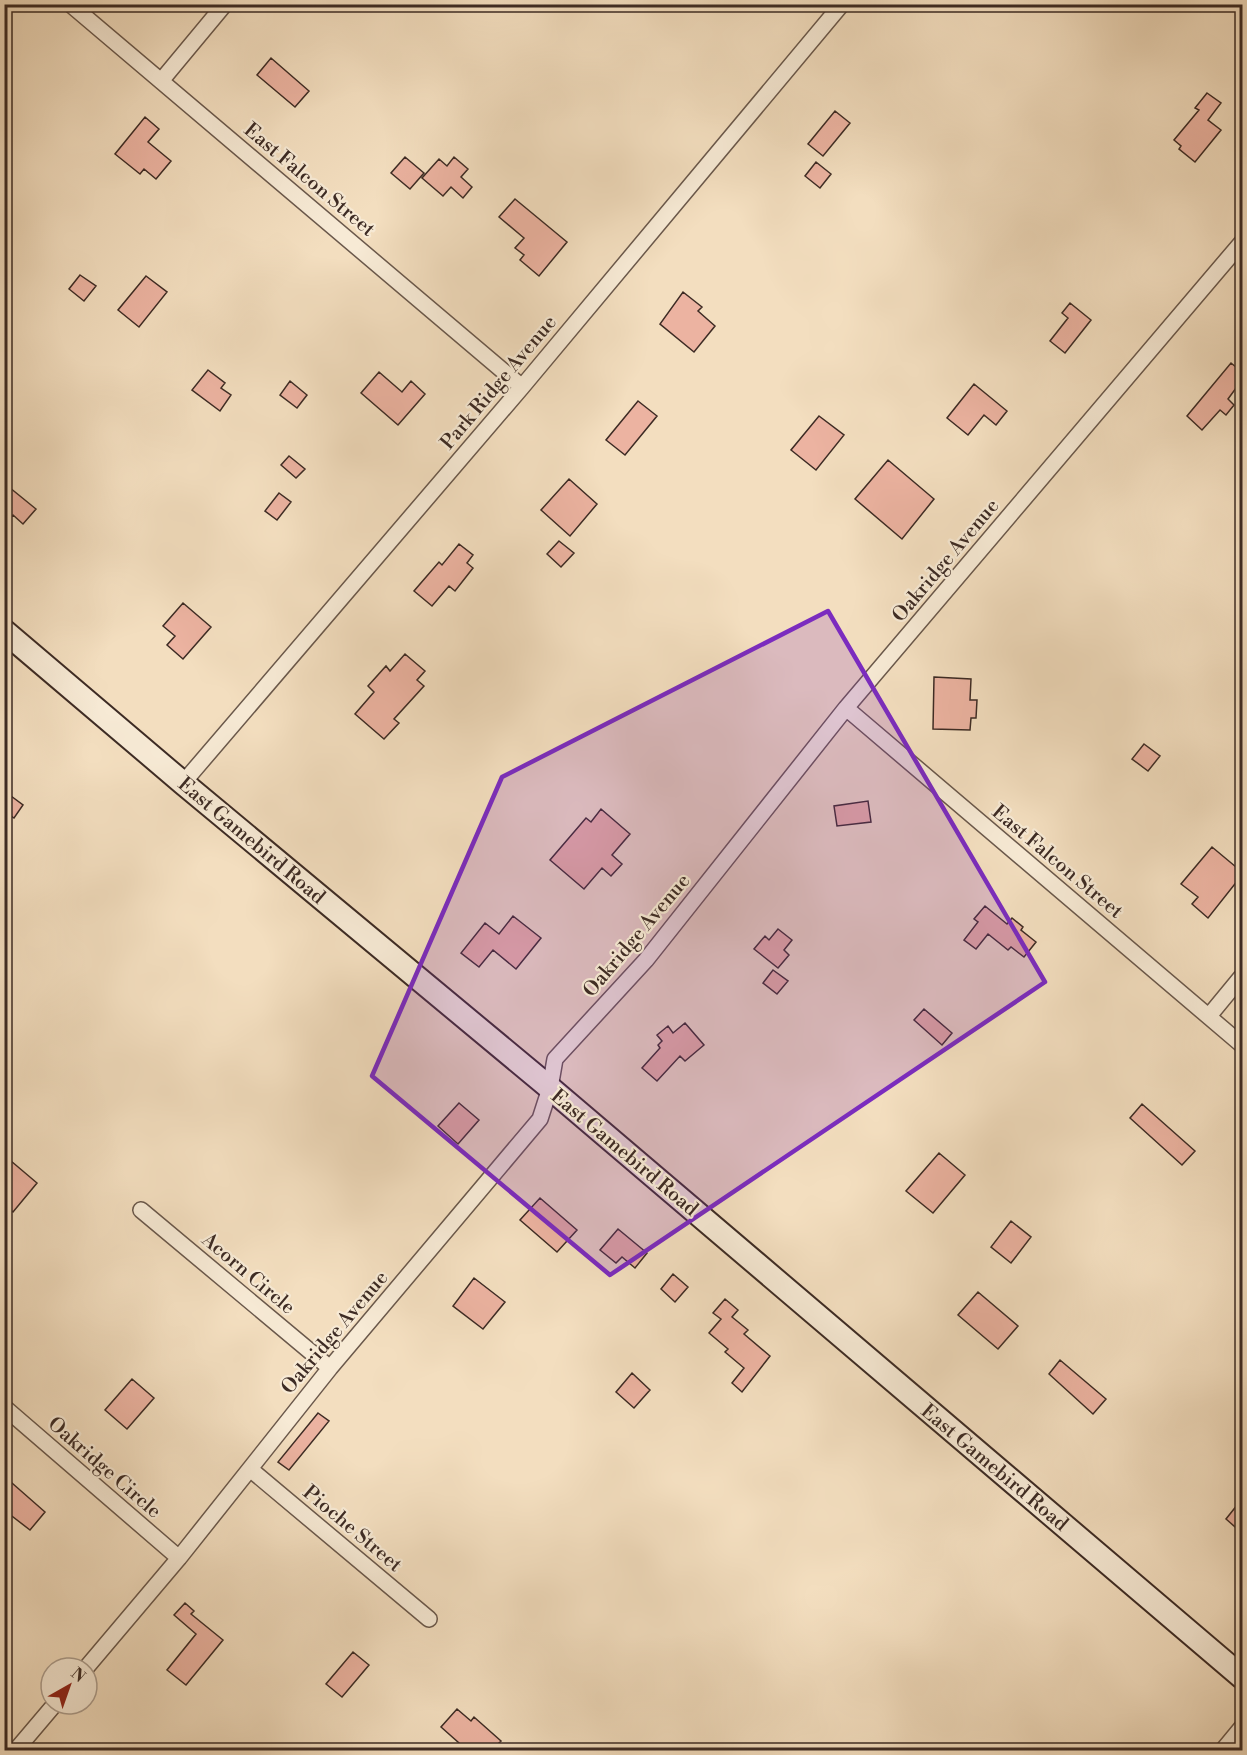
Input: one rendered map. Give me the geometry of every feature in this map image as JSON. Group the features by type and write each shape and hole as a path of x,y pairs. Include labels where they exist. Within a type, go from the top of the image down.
{"main road":[{"name":"East Gamebird Road","path":"4,631 550,1088 1242,1677"}],"street":[{"name":"East Falcon Street","path":"70,4 522,387"},
{"path":"161,81 225,4"},
{"name":"Park Ridge Avenue","path":"183,783 522,387 842,4"},
{"name":"Oakridge Avenue","path":"96,1656 179,1558 330,1368 540,1119 550,1088 555,1059 646,960 846,708 1242,242"},
{"name":"East Falcon Street","path":"846,708 1242,1045"},
{"path":"1209,1017 1242,976"},
{"name":"Acorn Circle","path":"141,1209 330,1368"},
{"name":"Oakridge Circle","path":"4,1407 179,1558"},
{"name":"Pioche Street","path":"250,1469 429,1619"},
{"path":"16,1750 45,1716"},
{"path":"1223,1750 1242,1727"}],"highlighted area":[{"path":"828,611 1045,982 610,1275 372,1076 502,777"}],"building":[{"path":"271,58 309,91 295,107 257,75"},
{"path":"1207,93 1221,103 1208,120 1221,130 1195,162 1179,149 1181,146 1174,140 1199,110 1195,108"},
{"path":"835,111 850,123 823,156 808,144"},
{"path":"145,117 159,129 148,142 171,161 156,179 144,169 140,174 115,154"},
{"path":"405,157 424,173 410,189 391,173"},
{"path":"454,157 468,169 461,177 472,187 463,198 451,187 443,196 422,178 439,159 447,166"},
{"path":"816,162 831,174 820,188 805,176"},
{"path":"515,199 567,242 539,276 520,260 524,255 515,248 524,238 499,217"},
{"path":"80,275 96,286 84,301 69,289"},
{"path":"146,276 167,292 139,327 118,310"},
{"path":"683,292 702,307 698,311 715,326 694,352 660,324"},
{"path":"1070,303 1091,320 1065,353 1050,341 1068,318 1062,313"},
{"path":"1231,363 1242,372 1242,380 1228,399 1234,405 1226,415 1220,410 1202,430 1187,416"},
{"path":"208,370 225,383 221,388 231,395 220,411 192,390"},
{"path":"379,372 402,392 411,381 425,394 398,425 361,393"},
{"path":"290,381 307,395 297,408 280,395"},
{"path":"974,384 1007,411 996,425 984,415 968,435 947,418"},
{"path":"638,401 657,416 625,455 606,440"},
{"path":"819,416 844,435 816,470 791,450"},
{"path":"289,456 305,469 296,478 281,465"},
{"path":"888,460 934,499 902,539 855,499"},
{"path":"569,479 597,504 570,536 541,510"},
{"path":"4,483 36,509 23,524 13,515 4,525"},
{"path":"279,493 291,502 277,520 265,511"},
{"path":"559,541 574,553 561,567 547,554"},
{"path":"459,544 473,555 467,563 473,568 455,591 449,586 432,606 414,591 439,562 442,565"},
{"path":"183,603 211,627 183,659 167,645 175,636 163,626"},
{"path":"405,654 425,671 417,680 424,686 394,719 399,723 384,739 355,714 374,692 368,686 386,666 390,671"},
{"path":"934,677 971,679 970,700 977,700 976,718 971,718 970,730 933,729"},
{"path":"1144,744 1160,756 1148,771 1132,759"},
{"path":"11,796 23,805 14,818 4,811 4,805"},
{"path":"868,801 871,822 837,826 834,806"},
{"path":"601,809 630,834 612,855 622,864 611,876 602,868 584,889 550,860 586,818 591,822"},
{"path":"1212,847 1242,872 1242,875 1208,918 1192,904 1198,897 1181,884"},
{"path":"985,906 1007,924 1012,918 1023,927 1021,930 1036,942 1024,957 1011,947 1008,950 988,934 976,949 964,940 978,922 974,919"},
{"path":"513,916 541,938 516,969 493,950 479,967 461,953 485,923 499,934"},
{"path":"778,929 792,940 784,950 789,955 778,968 754,949 765,936 769,940"},
{"path":"773,970 788,981 777,994 763,983"},
{"path":"924,1009 952,1033 942,1045 914,1020"},
{"path":"685,1023 704,1045 685,1061 680,1056 657,1081 642,1068 660,1048 658,1045 662,1041 657,1035 668,1026 673,1033"},
{"path":"459,1103 479,1120 458,1144 438,1126"},
{"path":"1142,1104 1195,1151 1182,1165 1130,1118"},
{"path":"939,1153 965,1175 933,1213 906,1191"},
{"path":"11,1161 37,1183 13,1212 4,1205 4,1169"},
{"path":"540,1198 577,1230 557,1252 520,1220"},
{"path":"1011,1221 1031,1237 1011,1263 991,1247"},
{"path":"618,1229 647,1253 635,1268 622,1257 616,1263 600,1250"},
{"path":"673,1274 688,1287 675,1302 661,1289"},
{"path":"474,1278 505,1302 483,1329 453,1306"},
{"path":"978,1292 1018,1326 998,1349 958,1315"},
{"path":"725,1299 738,1310 732,1317 748,1330 744,1334 770,1356 742,1392 732,1383 744,1368 725,1352 728,1349 709,1333 721,1319 713,1313"},
{"path":"1060,1360 1106,1399 1093,1414 1049,1374"},
{"path":"632,1373 650,1390 634,1408 616,1392"},
{"path":"132,1379 154,1398 127,1429 105,1410"},
{"path":"318,1413 329,1421 289,1470 278,1462"},
{"path":"4,1476 45,1512 30,1530 4,1510"},
{"path":"1242,1499 1242,1533 1226,1519"},
{"path":"185,1603 194,1611 191,1614 223,1640 186,1685 167,1670 196,1634 174,1615"},
{"path":"353,1652 369,1665 342,1697 326,1684"},
{"path":"457,1709 471,1721 474,1717 501,1741 492,1750 467,1750 441,1727"}]}
